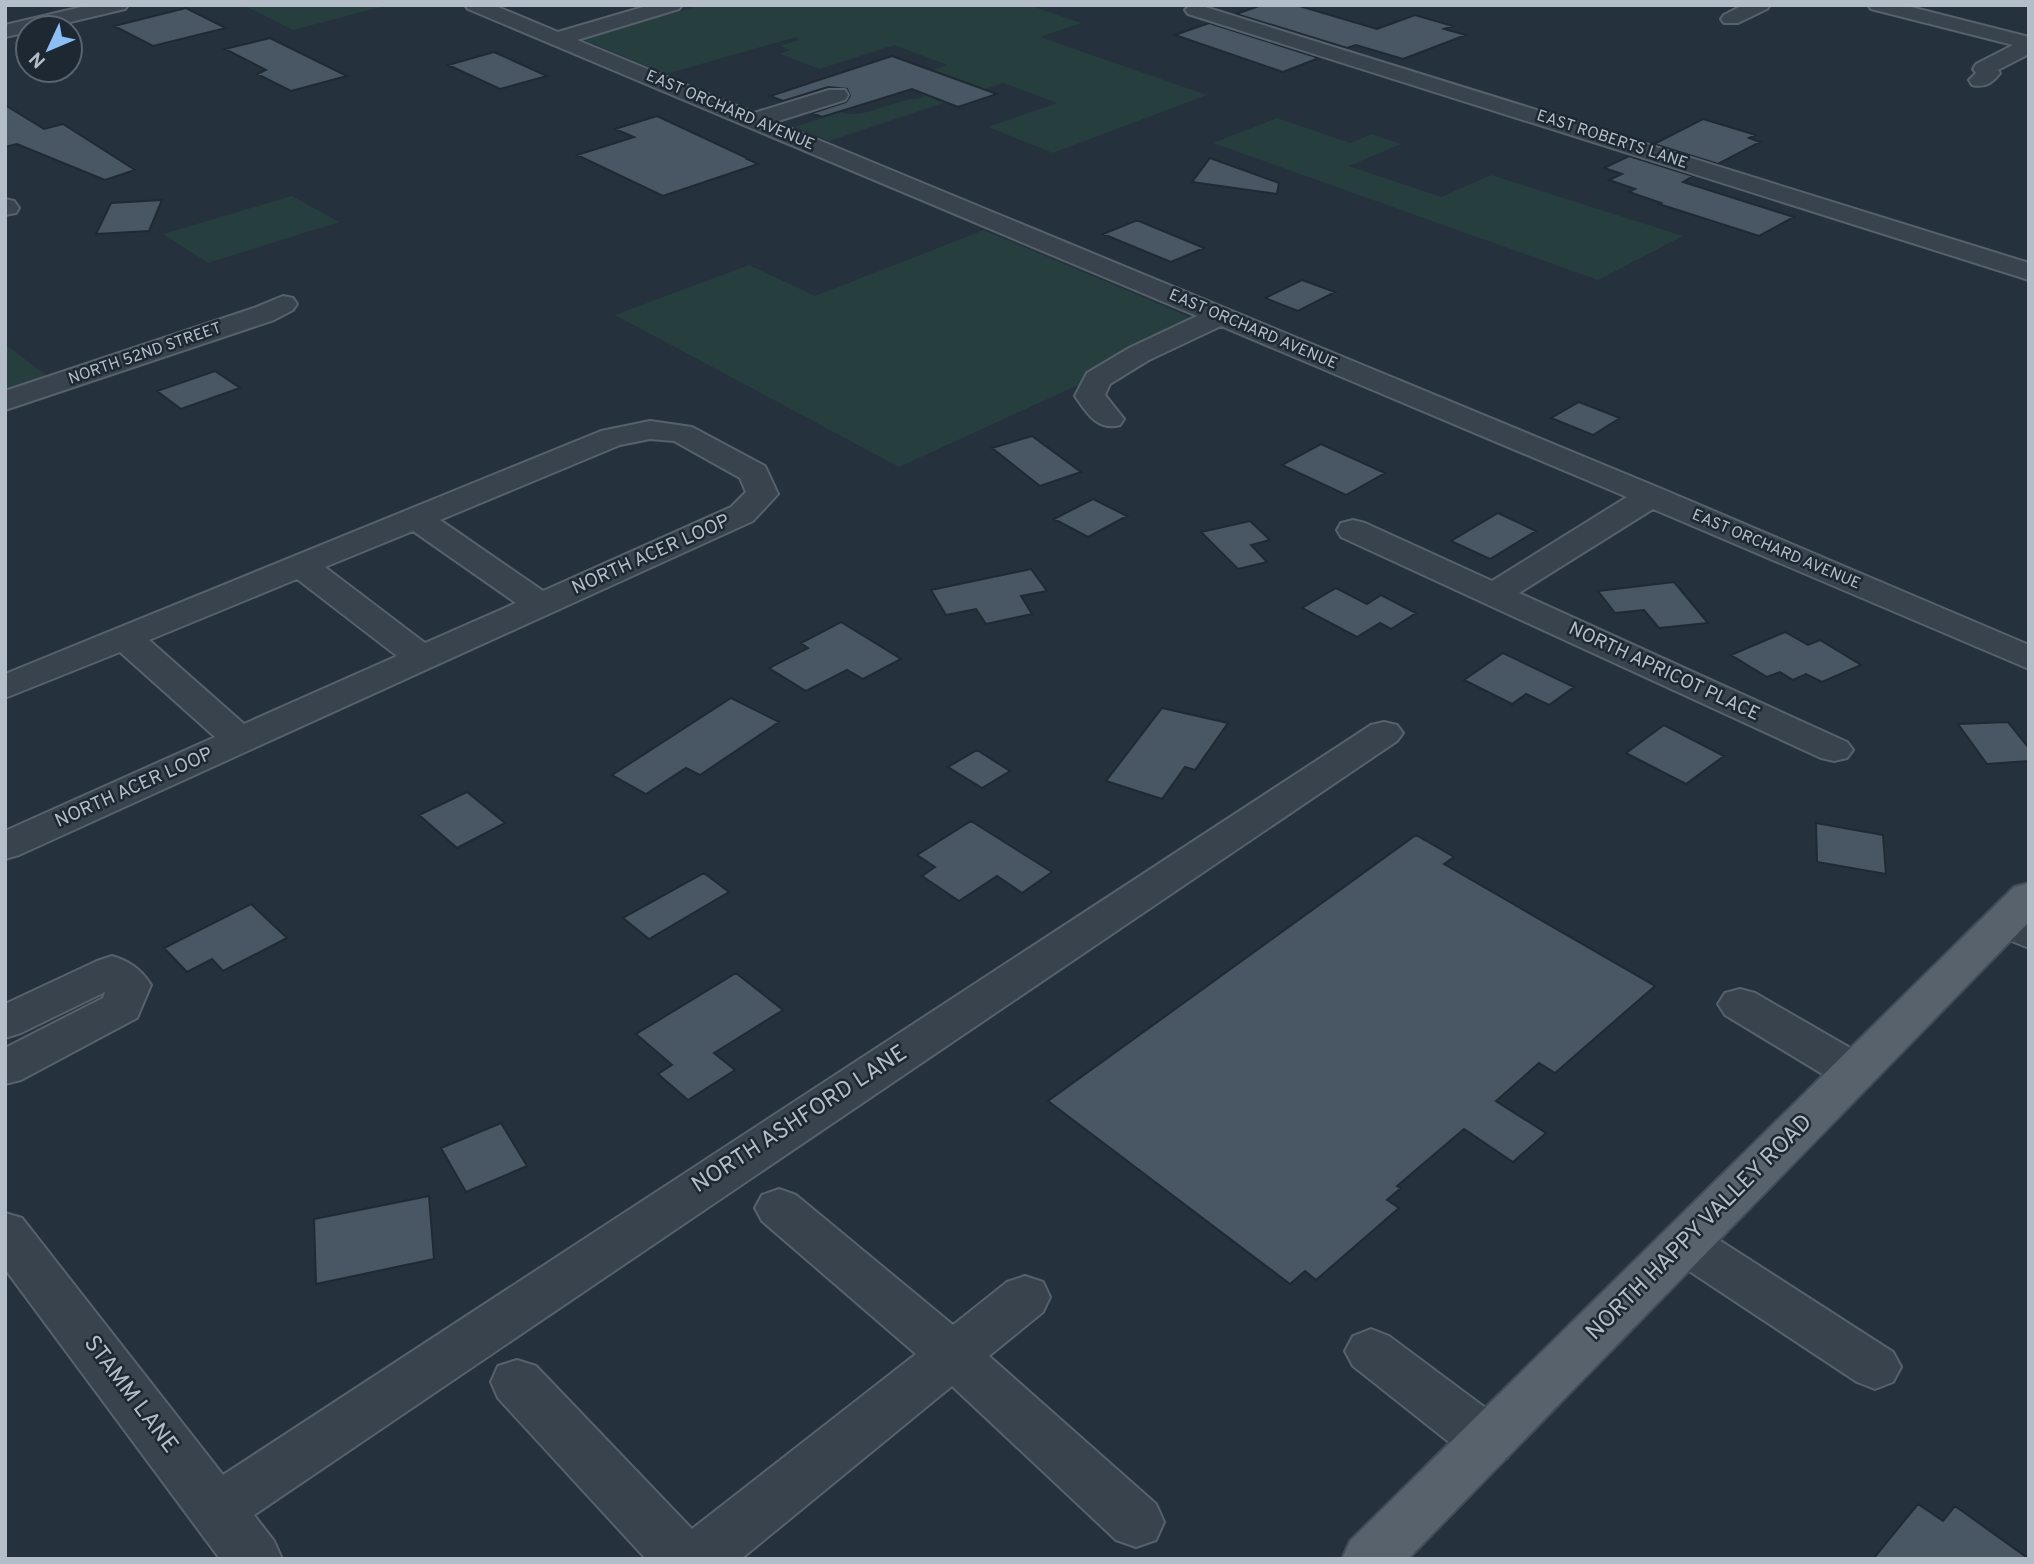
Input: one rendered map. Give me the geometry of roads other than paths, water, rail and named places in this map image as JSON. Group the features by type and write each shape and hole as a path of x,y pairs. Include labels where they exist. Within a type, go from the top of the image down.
{"main road":[{"name":"NORTH HAPPY VALLEY ROAD","path":"1370,1559 1855,1072 2021,918"}],"street":[{"path":"5,31 118,5"},
{"name":"EAST ORCHARD AVENUE","path":"475,5 1651,496 2029,658"},
{"path":"558,39 672,5"},
{"path":"1731,19 1760,5"},
{"path":"1878,5 2029,44"},
{"name":"EAST ROBERTS LANE","path":"1195,10 2029,272"},
{"path":"1980,80 1989,73 1984,69 2029,44"},
{"path":"754,121 837,95"},
{"name":"NORTH 52ND STREET","path":"5,401 264,314 283,304"},
{"path":"1109,419 1090,396 1097,379 1139,354 1221,316"},
{"name":"NORTH ACER LOOP","path":"5,687 612,437 650,430 681,433 754,473 762,494 742,514 5,846"},
{"path":"1495,594 1651,496"},
{"path":"416,518 540,604"},
{"name":"NORTH APRICOT PLACE","path":"1353,530 1833,750"},
{"path":"301,565 422,658"},
{"path":"125,638 240,740"},
{"name":"NORTH ASHFORD LANE","path":"217,1509 1384,733"},
{"path":"5,1022 112,971 129,985 122,1007 5,1068"},
{"path":"1740,1004 1855,1072"},
{"path":"779,1208 953,1355 1136,1522"},
{"name":"STAMM LANE","path":"5,1232 254,1559"},
{"path":"1685,1243 1875,1367"},
{"path":"698,1559 1025,1297"},
{"path":"1371,1351 1488,1441"},
{"path":"517,1382 683,1559"}]}
